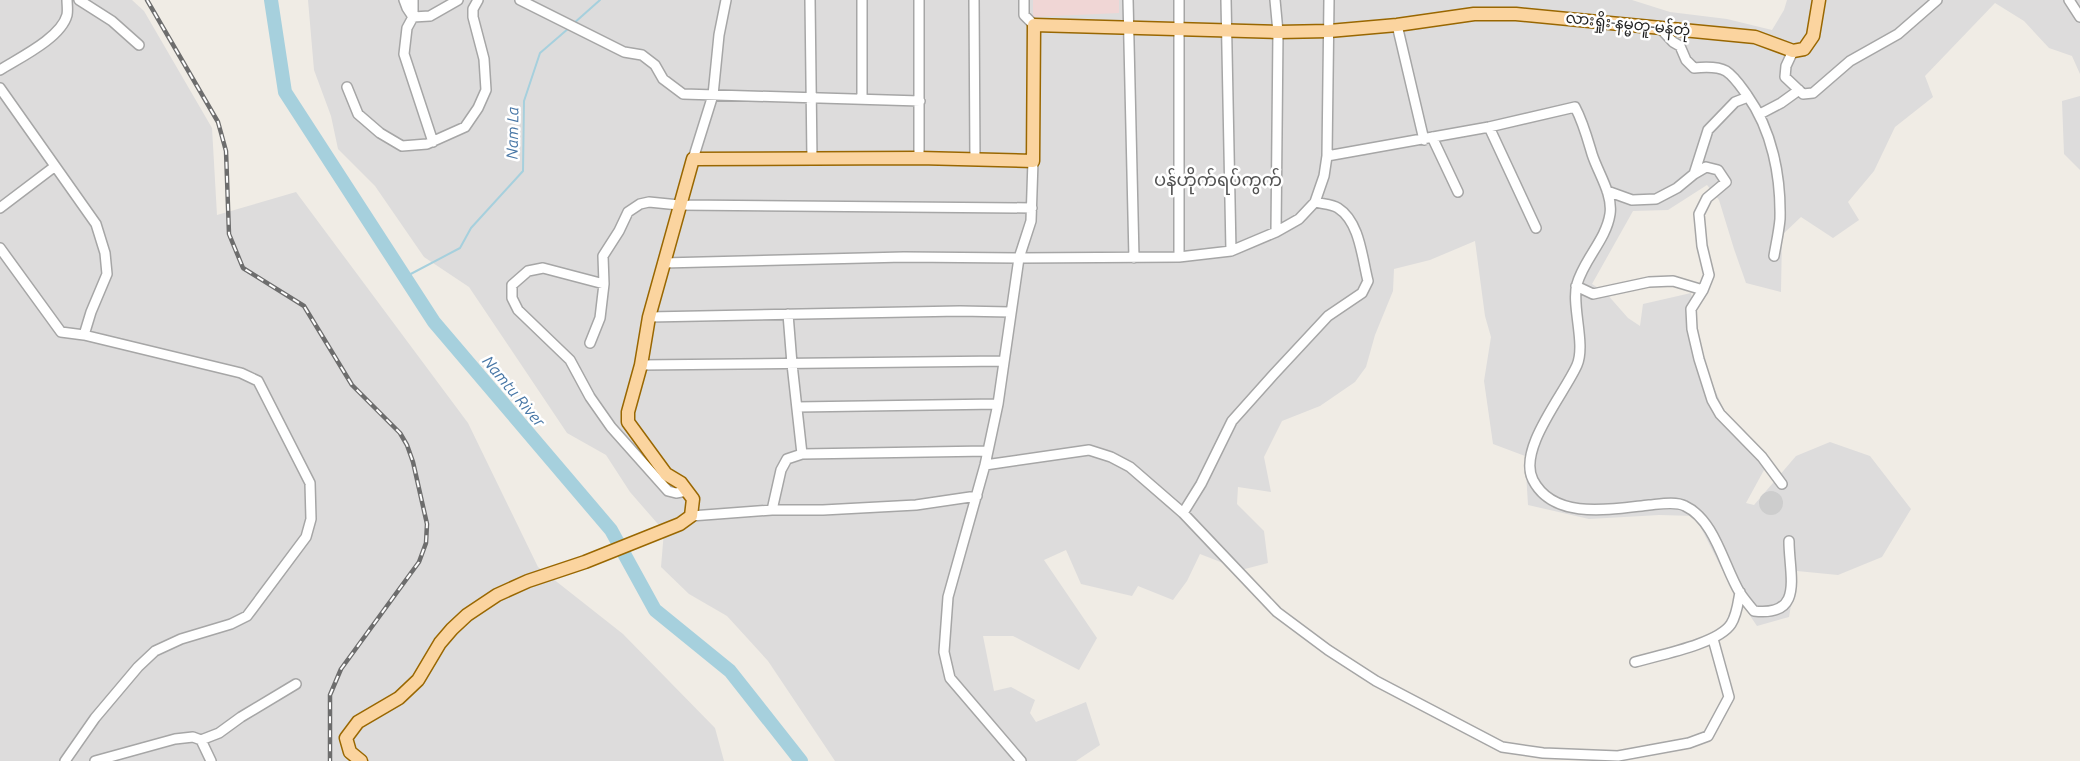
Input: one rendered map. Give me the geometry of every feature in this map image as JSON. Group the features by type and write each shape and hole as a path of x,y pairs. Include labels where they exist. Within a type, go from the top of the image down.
{"main road":[{"path":"1793,51 1804,49 1809,44 1816,26 1819,0"},
{"name":"လားရှိုး-နမ္မတူ-မန်တုံ","path":"1034,25 1129,29 1329,31 1397,25 1474,14 1516,14 1755,37 1793,51"},
{"path":"361,761 350,752 346,738 358,722 399,698 418,680 440,643 467,615 497,595 680,524 691,516 693,499 681,483 666,474 628,422 628,412 641,365 649,317 693,159 919,158 1033,161 1034,25"}],"street":[{"path":"0,70 37,48 53,34 67,14 67,0"},
{"path":"79,0 112,21 139,45"},
{"path":"405,0 413,17"},
{"path":"413,0 413,17 406,28 404,54 433,142"},
{"path":"413,17 430,16 458,0"},
{"path":"347,87 358,114 380,133 402,146 427,144 465,127 478,108 486,90 484,60 473,16 473,9 478,0"},
{"path":"520,0 624,52 642,55 655,65 663,79 683,94 920,101"},
{"path":"693,159 713,95 719,35 726,0"},
{"path":"810,0 812,159"},
{"path":"862,0 862,99"},
{"path":"919,0 919,158"},
{"path":"974,0 975,160"},
{"path":"1024,0 1024,15 1034,25"},
{"path":"1128,0 1134,258"},
{"path":"1179,0 1179,257"},
{"path":"1226,0 1232,251"},
{"path":"1275,0 1278,32 1276,232"},
{"path":"663,263 904,257 1134,258 1179,257 1232,251 1276,232 1299,219 1315,202 1324,176 1327,156 1329,0"},
{"path":"1793,51 1786,66 1785,77 1803,94 1813,93 1850,62 1898,34 1937,0"},
{"path":"2068,0 2080,17"},
{"path":"1397,25 1428,139 1458,192"},
{"path":"1659,27 1680,46 1686,60 1694,68 1710,67 1725,70 1736,80 1760,114 1770,142 1778,181 1780,220 1774,256"},
{"path":"0,88 96,224 105,253 107,274 84,335"},
{"path":"1760,114 1781,104 1798,90"},
{"path":"1694,174 1708,130 1735,102 1748,97"},
{"path":"1327,156 1490,127 1575,107 1607,191 1611,213 1604,232 1576,285 1579,362 1544,423 1529,455 1532,478 1545,496 1573,507 1608,510 1663,503 1684,505 1696,513 1712,534 1740,592 1754,611 1770,613 1784,607 1789,599 1791,576 1789,541"},
{"path":"1490,127 1536,228"},
{"path":"1021,761 950,678 944,652 948,597 977,496 998,404 1019,258 1031,221 1033,161"},
{"path":"0,208 54,167"},
{"path":"1607,191 1632,200 1656,199 1677,188 1706,167 1718,170 1726,182 1707,198 1699,214 1708,275 1703,290 1691,309 1692,329 1712,400 1720,414 1762,457 1782,484"},
{"path":"590,343 600,318 604,284 603,256 628,212 640,204 649,202 679,205 1032,208"},
{"path":"1183,513 1201,484 1232,421 1328,316 1362,293 1368,281 1355,230 1347,217 1336,207 1315,202"},
{"path":"0,248 61,333 84,335 241,373 258,381 310,483 311,519 306,537 247,616 231,624 181,639 155,651 95,718 65,761"},
{"path":"604,284 543,268 528,271 512,285 512,298 518,310 570,360 590,397 611,427 657,480 668,491 676,493 687,491"},
{"path":"1576,285 1593,294 1649,282 1673,281 1703,290"},
{"path":"649,317 1010,312"},
{"path":"788,314 802,454"},
{"path":"641,365 1004,361"},
{"path":"797,407 998,404"},
{"path":"985,465 1089,450 1130,467 1183,513 1277,612 1328,650 1386,687 1503,747 1543,753 1618,756 1689,743 1708,736 1729,697 1713,639"},
{"path":"772,510 781,470 787,459 802,454 988,451"},
{"path":"691,516 772,510 894,507 977,496"},
{"path":"1635,662 1713,639 1729,627 1734,618 1740,592"},
{"path":"95,761 175,740 193,737 201,740 219,733 296,684"},
{"path":"201,740 211,761"}],"shaded area":[{"path":"0,0 132,0 144,11 212,128 217,215 296,192 468,423 538,567 623,634 715,728 724,761 0,761"},
{"path":"308,0 1632,0 1670,12 1727,19 1772,30 1787,0 2080,0 2080,74 2072,56 2049,48 2024,21 1995,3 1925,76 1933,97 1895,127 1874,171 1848,202 1859,220 1833,238 1801,217 1782,235 1781,292 1746,283 1719,200 1707,185 1668,210 1633,211 1592,284 1606,293 1628,318 1640,326 1643,304 1691,293 1706,370 1729,421 1770,459 1746,503 1754,505 1796,456 1830,442 1870,456 1911,509 1882,557 1838,575 1797,571 1789,617 1757,626 1732,589 1695,516 1659,515 1589,519 1528,505 1525,456 1493,444 1484,381 1491,337 1485,316 1475,241 1430,260 1394,269 1393,291 1375,335 1366,367 1355,382 1320,406 1282,421 1264,457 1271,492 1238,487 1237,504 1264,531 1268,563 1241,570 1200,554 1187,581 1173,600 1138,586 1132,596 1081,584 1066,550 1044,560 1097,638 1079,670 1013,636 983,636 994,691 1011,687 1035,700 1030,713 1036,722 1086,702 1100,745 1076,761 835,761 768,661 727,616 689,594 661,567 664,531 630,492 606,455 567,433 469,287 424,257 375,186 338,149 331,116 314,70"},
{"path":"1033,0 1119,0 1119,13 1033,17"},
{"path":"2080,96 2080,170 2064,154 2062,101"},
{"path":"1771,491 1780,494 1783,503 1780,512 1771,515 1762,512 1759,503 1762,494"}],"waterway":[{"name":"Namtu River","path":"271,0 285,92 434,322 611,530 655,610 730,671 801,761"},
{"name":"Nam La","path":"573,24 600,0"},
{"name":"Nam La","path":"405,277 460,248 471,228 523,171 524,101 540,53 569,28"}],"railway":[{"path":"147,0 218,122 226,151 229,234 243,268 304,306 352,385 400,433 413,462 427,524 426,543 419,562 341,669 330,695 330,761"}],"district":[{"name":"ပန်ဟိုက်ရပ်ကွက်","path":"1218,180"}]}
